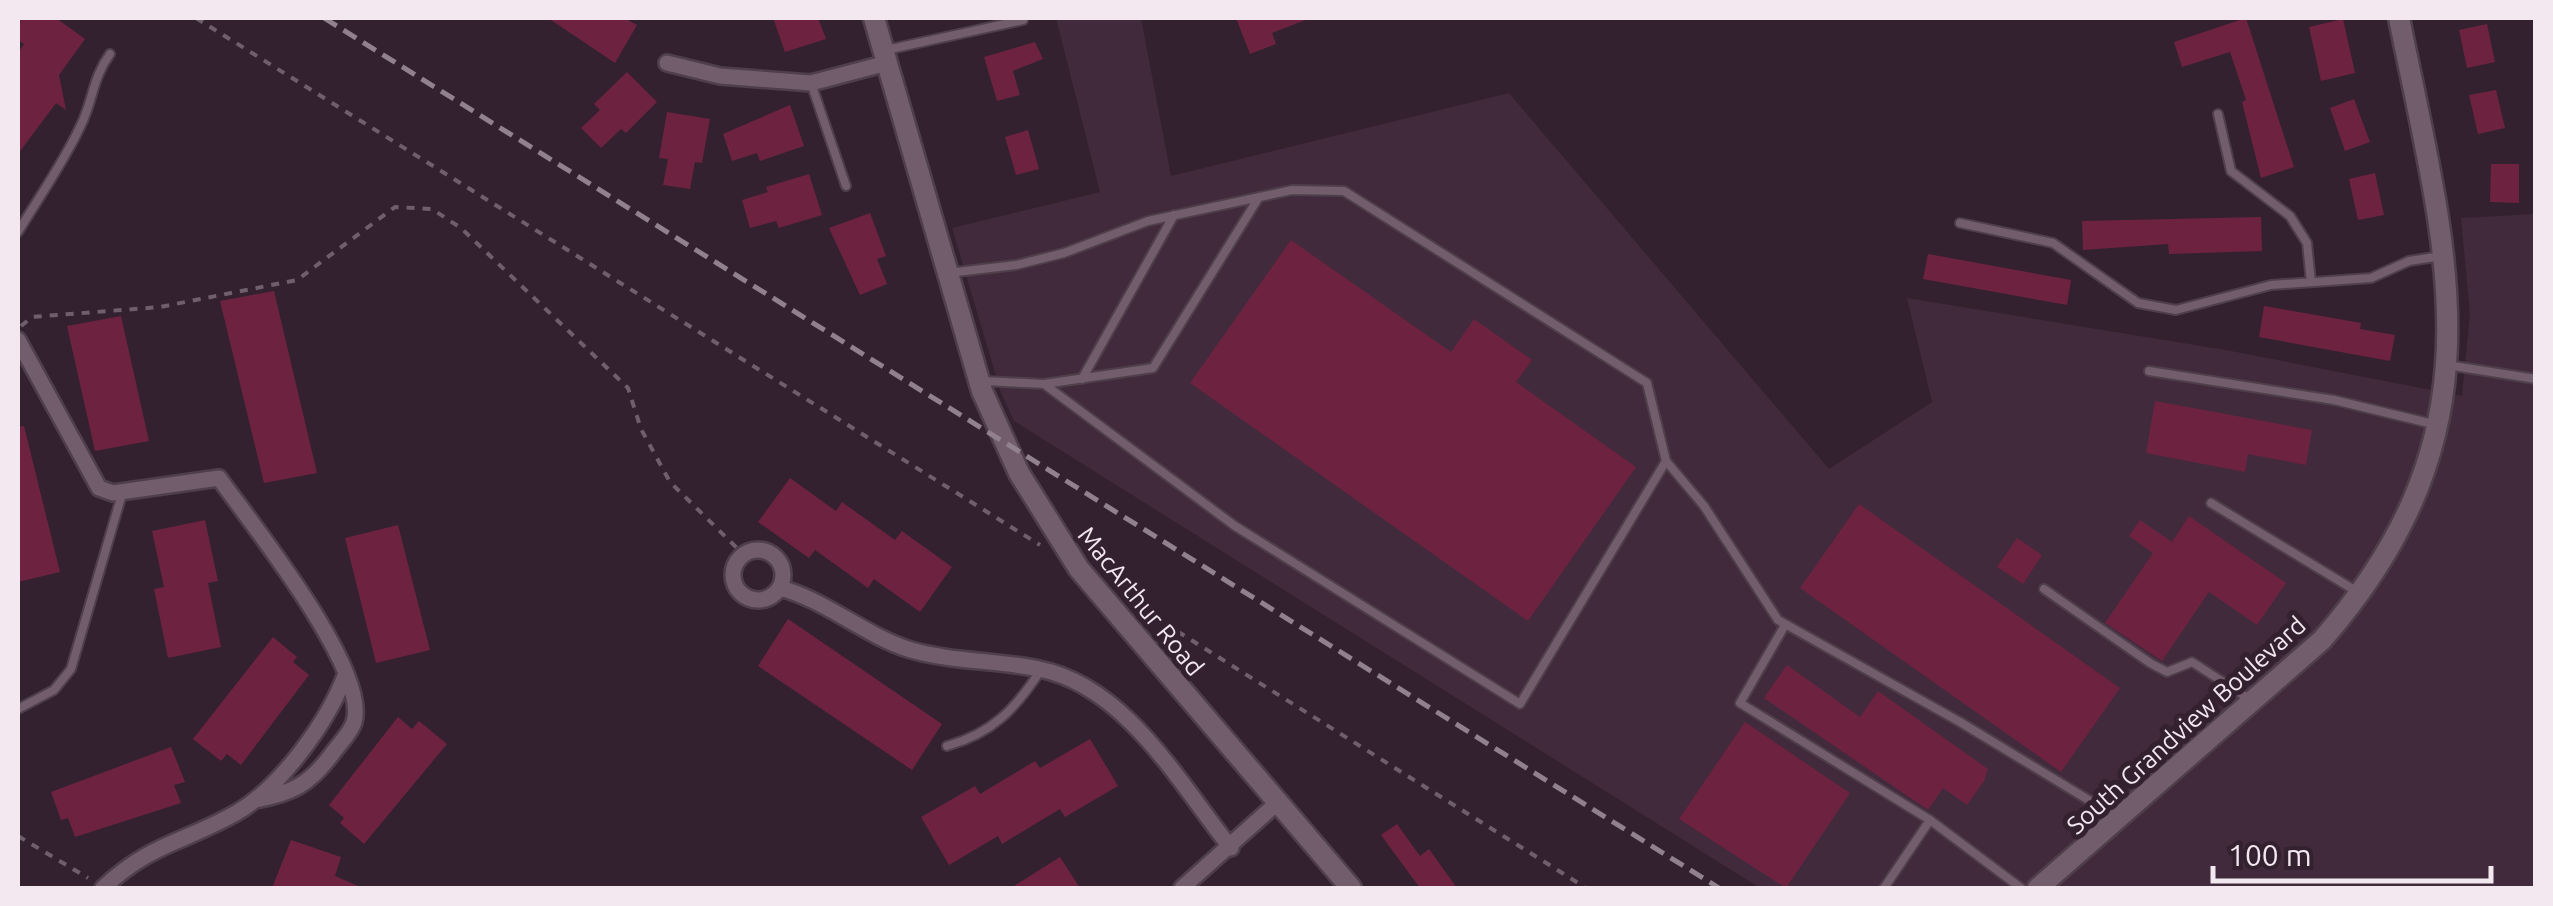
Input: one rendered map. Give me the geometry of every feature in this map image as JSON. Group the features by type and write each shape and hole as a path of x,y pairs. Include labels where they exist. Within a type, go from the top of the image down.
{"street":[{"name":"MacArthur Road","path":"874,18 978,380 1019,473 1079,569 1351,888"},
{"name":"South Grandview Boulevard","path":"2038,888 2322,640 2360,594 2410,509 2438,425 2448,365 2446,256 2399,18"},
{"path":"667,64 720,76 811,83 885,57"},
{"path":"18,340 99,488 123,491 219,478 340,652 344,676 354,698 354,722 329,758 295,792 256,800 134,859 106,888"},
{"path":"760,550 775,557 783,571 780,588 760,600 745,596 733,576 744,555 760,550"},
{"path":"780,588 908,649 1042,669 1100,694 1138,730 1230,848"},
{"path":"256,800 330,713 344,676"},
{"path":"1182,888 1277,803"}],"lane":[{"path":"885,57 1023,20"},
{"path":"18,232 80,128 91,104 93,77 110,54"},
{"path":"811,83 846,186"},
{"path":"2218,114 2232,171 2290,216 2307,243 2311,282"},
{"path":"946,274 1016,265 1064,253 1174,215 1292,190 1344,191 1648,383 1666,461 1704,506 1778,620 1960,722 2119,818"},
{"path":"978,380 1044,384 1153,368 1259,197"},
{"path":"1082,379 1174,215"},
{"path":"1960,223 2052,243 2138,302 2176,310 2271,285 2371,278 2408,262 2446,256"},
{"path":"2448,365 2536,379"},
{"path":"2148,371 2334,400 2438,425"},
{"path":"1044,384 1236,526 1520,704 1666,461"},
{"path":"18,709 54,690 72,669 123,491"},
{"path":"2210,504 2360,594"},
{"path":"2044,589 2150,664 2167,672 2192,662 2255,702"},
{"path":"1786,625 1740,703 1930,820 2021,888"},
{"path":"947,746 978,737 1008,716 1042,669"},
{"path":"1884,888 1930,820"}],"path":[{"path":"196,18 1031,540"},
{"path":"18,329 32,317 63,318 160,307 298,280 395,207 432,210 461,228 628,388 641,430 670,482 744,555"},
{"path":"1131,602 1586,888"},
{"path":"18,836 66,869 106,888"}],"shaded area":[{"path":"1056,18 1141,18 1171,176 1509,93 1829,469 1932,402 1907,298 2226,350 2462,396 2470,314 2461,218 2535,214 2535,888 1760,888 1014,421 1001,393 952,228 1100,192"}],"building":[{"path":"18,18 56,18 85,39 59,75 66,110 56,103 18,154 18,53 24,44 18,40"},
{"path":"548,18 624,18 637,25 615,63"},
{"path":"773,18 818,18 826,39 785,52"},
{"path":"1236,18 1308,19 1272,33 1276,44 1250,54"},
{"path":"2246,18 2294,167 2261,178 2242,102 2246,100 2230,52 2182,67 2174,42"},
{"path":"2343,19 2355,73 2321,81 2309,27"},
{"path":"2487,24 2495,62 2467,68 2459,30"},
{"path":"1035,42 1043,59 1013,71 1020,95 997,101 984,57"},
{"path":"627,72 657,102 626,133 621,129 601,148 581,128 600,110 594,104"},
{"path":"2496,90 2505,128 2478,134 2469,95"},
{"path":"2354,99 2370,142 2345,151 2330,108"},
{"path":"790,105 804,146 760,161 757,153 732,161 723,134"},
{"path":"667,112 710,119 702,163 695,162 690,189 663,185 668,159 659,158"},
{"path":"1028,130 1039,169 1016,175 1005,137"},
{"path":"2491,164 2519,164 2519,203 2490,202"},
{"path":"2375,173 2384,215 2358,220 2349,179"},
{"path":"809,174 822,215 779,228 776,221 750,228 742,200 768,192 766,187"},
{"path":"870,213 886,256 877,259 887,284 860,295 829,228"},
{"path":"2261,217 2262,251 2169,254 2168,244 2083,250 2082,221"},
{"path":"1291,240 1451,352 1474,319 1532,360 1516,382 1636,467 1528,621 1190,383"},
{"path":"1928,254 2071,280 2067,305 1923,279"},
{"path":"274,291 317,473 264,483 220,301"},
{"path":"2264,306 2361,323 2360,329 2395,335 2390,361 2259,337"},
{"path":"121,316 149,441 95,451 67,326"},
{"path":"2155,401 2312,430 2306,465 2248,454 2245,472 2146,453"},
{"path":"24,426 60,572 18,582 18,427"},
{"path":"790,478 836,511 842,502 895,540 902,531 952,567 920,612 874,579 868,588 815,550 809,558 758,522"},
{"path":"1859,504 2120,688 2061,772 1800,588"},
{"path":"2189,516 2286,583 2257,625 2209,592 2162,661 2105,623 2153,553 2129,536 2140,520 2172,542"},
{"path":"205,520 218,581 208,583 221,647 168,658 154,589 164,587 152,531"},
{"path":"398,525 430,650 376,663 345,538"},
{"path":"2017,538 2042,555 2023,584 1997,567"},
{"path":"788,619 942,724 912,770 758,666"},
{"path":"273,637 297,657 293,662 309,675 241,765 227,754 221,761 193,739"},
{"path":"1787,665 1860,717 1878,691 1988,769 1984,781 1967,805 1943,788 1928,810 1764,698"},
{"path":"398,717 412,729 419,721 447,744 364,844 340,823 344,818 329,805"},
{"path":"1745,722 1850,793 1786,888 1679,819"},
{"path":"1090,739 1118,786 1065,817 1060,809 1002,844 998,836 949,865 921,817 975,786 980,794 1035,761 1040,768"},
{"path":"171,747 185,782 174,785 181,803 75,837 68,818 61,820 51,792"},
{"path":"1397,824 1420,856 1429,849 1457,888 1420,888 1381,835"},
{"path":"291,840 341,857 335,876 363,888 272,888"},
{"path":"1060,857 1080,888 1011,888"}],"railway":[{"path":"324,18 1719,888"}]}
